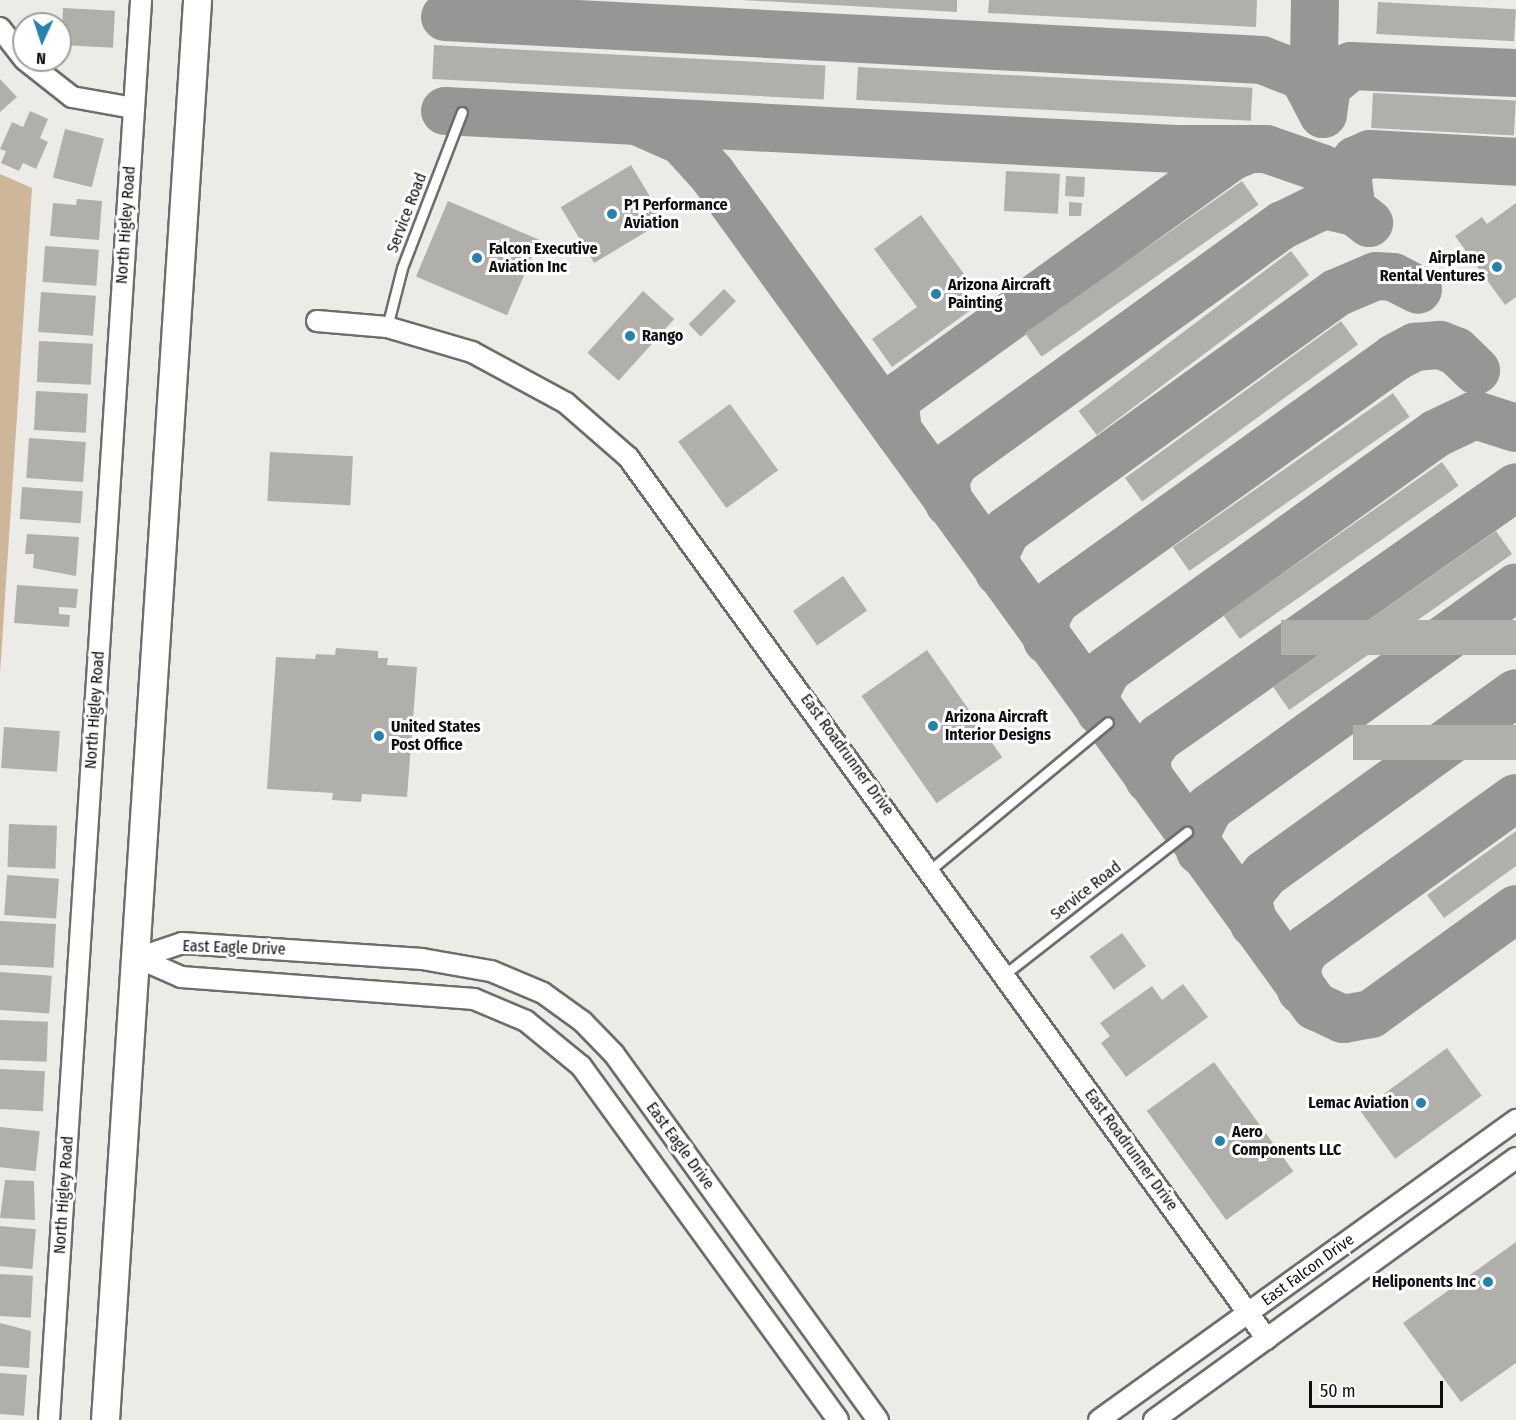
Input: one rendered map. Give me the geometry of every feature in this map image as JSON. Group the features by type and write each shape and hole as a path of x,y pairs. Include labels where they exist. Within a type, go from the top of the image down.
{"main road":[{"path":"105,1420 138,958 197,0"}],"street":[{"name":"North Higley Road","path":"50,1420 141,0"},
{"path":"0,28 12,44"},
{"path":"40,72 72,98 134,108"},
{"name":"East Roadrunner Drive","path":"317,321 387,327 462,348 533,382 628,457 930,870 1267,1339"},
{"name":"East Eagle Drive","path":"138,958 182,943 431,960 491,971 543,993 582,1021 614,1054 878,1420"},
{"name":"East Eagle Drive","path":"138,958 181,977 474,999 526,1021 581,1066 838,1420"},
{"name":"East Falcon Drive","path":"1099,1420 1516,1120"},
{"name":"East Falcon Drive","path":"1154,1420 1516,1158"},
{"path":"749,1298 776,1278"}],"lane":[{"name":"Service Road","path":"387,327 402,267 462,112"},
{"path":"930,870 1108,722"},
{"name":"Service Road","path":"1005,974 1187,832"}],"shaded area":[{"path":"0,174 32,188 0,674"}],"building":[{"path":"742,0 957,0 957,12"},
{"path":"989,0 1257,0 1256,27 988,13"},
{"path":"1378,2 1516,9 1514,41 1376,34"},
{"path":"63,8 115,11 113,48 72,46 72,12 63,12"},
{"path":"434,45 825,66 824,99 432,79"},
{"path":"858,67 1252,88 1251,121 856,100"},
{"path":"0,79 17,97 0,112"},
{"path":"1373,93 1516,100 1514,135 1371,128"},
{"path":"30,111 48,119 40,138 48,142 36,169 23,163 19,171 1,163 6,151 0,149 12,122 23,127"},
{"path":"65,129 104,139 92,187 53,178"},
{"name":"P1 Performance Aviation","path":"631,165 664,221 594,263 561,207"},
{"path":"1006,171 1060,174 1058,214 1004,211"},
{"path":"1066,176 1085,177 1084,197 1065,196"},
{"path":"1242,181 1259,205 1042,357 1025,333"},
{"path":"77,199 102,201 99,240 50,236 53,203 76,205"},
{"name":"Falcon Executive Aviation Inc","path":"448,201 539,240 507,315 416,276"},
{"path":"1069,202 1082,203 1081,216 1069,216"},
{"name":"Airplane Rental Ventures","path":"1516,203 1516,297 1505,305 1455,236 1482,217 1487,224"},
{"name":"Arizona Aircraft Painting","path":"921,215 964,274 956,280 975,307 892,367 872,339 917,307 874,249"},
{"path":"45,246 99,250 96,286 42,282"},
{"path":"1291,251 1309,275 1097,435 1079,411"},
{"path":"724,289 736,301 701,336 689,324"},
{"name":"Rango","path":"643,291 674,319 619,381 587,353"},
{"path":"41,292 96,296 93,336 38,332"},
{"path":"1341,321 1358,344 1142,501 1125,478"},
{"path":"39,341 93,344 91,385 37,382"},
{"path":"36,391 88,394 86,433 34,430"},
{"path":"1393,393 1410,417 1189,571 1173,547"},
{"path":"730,404 778,470 726,508 678,442"},
{"path":"29,438 86,442 83,482 26,478"},
{"path":"270,452 353,456 350,505 267,501"},
{"path":"1442,462 1459,486 1240,639 1223,615"},
{"path":"22,487 83,491 81,523 20,519"},
{"path":"1496,531 1512,554 1289,710 1273,687"},
{"path":"27,534 79,537 76,576 33,568 34,554 25,554"},
{"path":"843,576 867,610 817,645 793,611"},
{"path":"17,585 78,589 76,608 59,607 59,614 70,615 69,627 14,623"},
{"path":"1281,620 1516,620 1516,655 1281,655"},
{"path":"336,648 378,651 378,658 388,658 387,665 417,667 407,797 362,794 361,802 332,800 333,793 267,789 276,657 315,659 316,654 335,655"},
{"name":"Arizona Aircraft Interior Designs","path":"927,650 1002,757 937,803 861,696"},
{"path":"1353,725 1516,725 1516,760 1353,760"},
{"path":"4,727 60,731 57,772 1,768"},
{"path":"9,824 57,826 55,869 7,867"},
{"path":"1516,831 1516,866 1444,918 1427,895"},
{"path":"7,875 59,879 56,919 4,915"},
{"path":"0,921 56,924 54,968 0,965"},
{"path":"1122,933 1146,966 1114,990 1090,957"},
{"path":"0,972 52,976 49,1014 0,1010"},
{"path":"1183,984 1208,1017 1126,1077 1101,1043 1110,1036 1100,1023 1152,986 1162,1000"},
{"path":"0,1020 48,1022 47,1062 0,1060"},
{"name":"Lemac Aviation","path":"1447,1048 1482,1096 1395,1159 1360,1111"},
{"name":"Aero Components LLC","path":"1214,1062 1293,1171 1226,1220 1147,1111"},
{"path":"0,1069 45,1071 43,1111 0,1109"},
{"path":"0,1127 40,1131 36,1171 0,1167"},
{"path":"5,1180 34,1181 35,1220 0,1218"},
{"path":"0,1226 36,1229 32,1269 0,1266"},
{"name":"Heliponents Inc","path":"1516,1242 1516,1363 1461,1402 1403,1323"},
{"path":"0,1274 33,1276 31,1318 0,1316"},
{"path":"0,1323 31,1331 29,1368 0,1366"},
{"path":"0,1373 27,1375 24,1416 0,1414"}],"taxiway":[{"path":"1315,0 1314,60 1322,108"},
{"path":"445,17 1262,60 1303,76 1323,114 1327,86 1351,66 1516,73"},
{"path":"445,111 1176,149 1266,149 1321,168 1350,197"},
{"path":"637,121 682,141 712,174 1315,1006 1343,1019 1371,1014 1516,909"},
{"path":"898,431 895,406 901,395 1231,157 1250,149"},
{"path":"1350,197 1347,171 1356,160 1370,154 1516,162"},
{"path":"949,503 945,480 955,462 1283,225 1324,205 1355,212 1369,223"},
{"path":"999,572 995,554 1006,531 1336,293 1376,276 1393,277 1418,290"},
{"path":"1047,640 1045,620 1055,601 1394,358 1415,347 1440,345 1456,351 1476,370"},
{"path":"1100,711 1095,694 1107,670 1437,433 1475,415 1516,428"},
{"path":"1149,779 1146,757 1159,738 1516,487"},
{"path":"1200,851 1197,832 1209,808 1516,587"},
{"path":"1254,924 1247,897 1265,874 1516,693"},
{"path":"1301,990 1296,966 1307,948 1516,798"}],"place":[{"name":"P1 Performance Aviation","path":"612,214"},
{"name":"Falcon Executive Aviation Inc","path":"477,258"},
{"name":"Airplane Rental Ventures","path":"1497,267"},
{"name":"Arizona Aircraft Painting","path":"936,294"},
{"name":"Rango","path":"630,336"},
{"name":"Arizona Aircraft Interior Designs","path":"933,726"},
{"name":"United States Post Office","path":"379,736"},
{"name":"Lemac Aviation","path":"1421,1103"},
{"name":"Aero Components LLC","path":"1220,1141"},
{"name":"Heliponents Inc","path":"1488,1282"}]}
